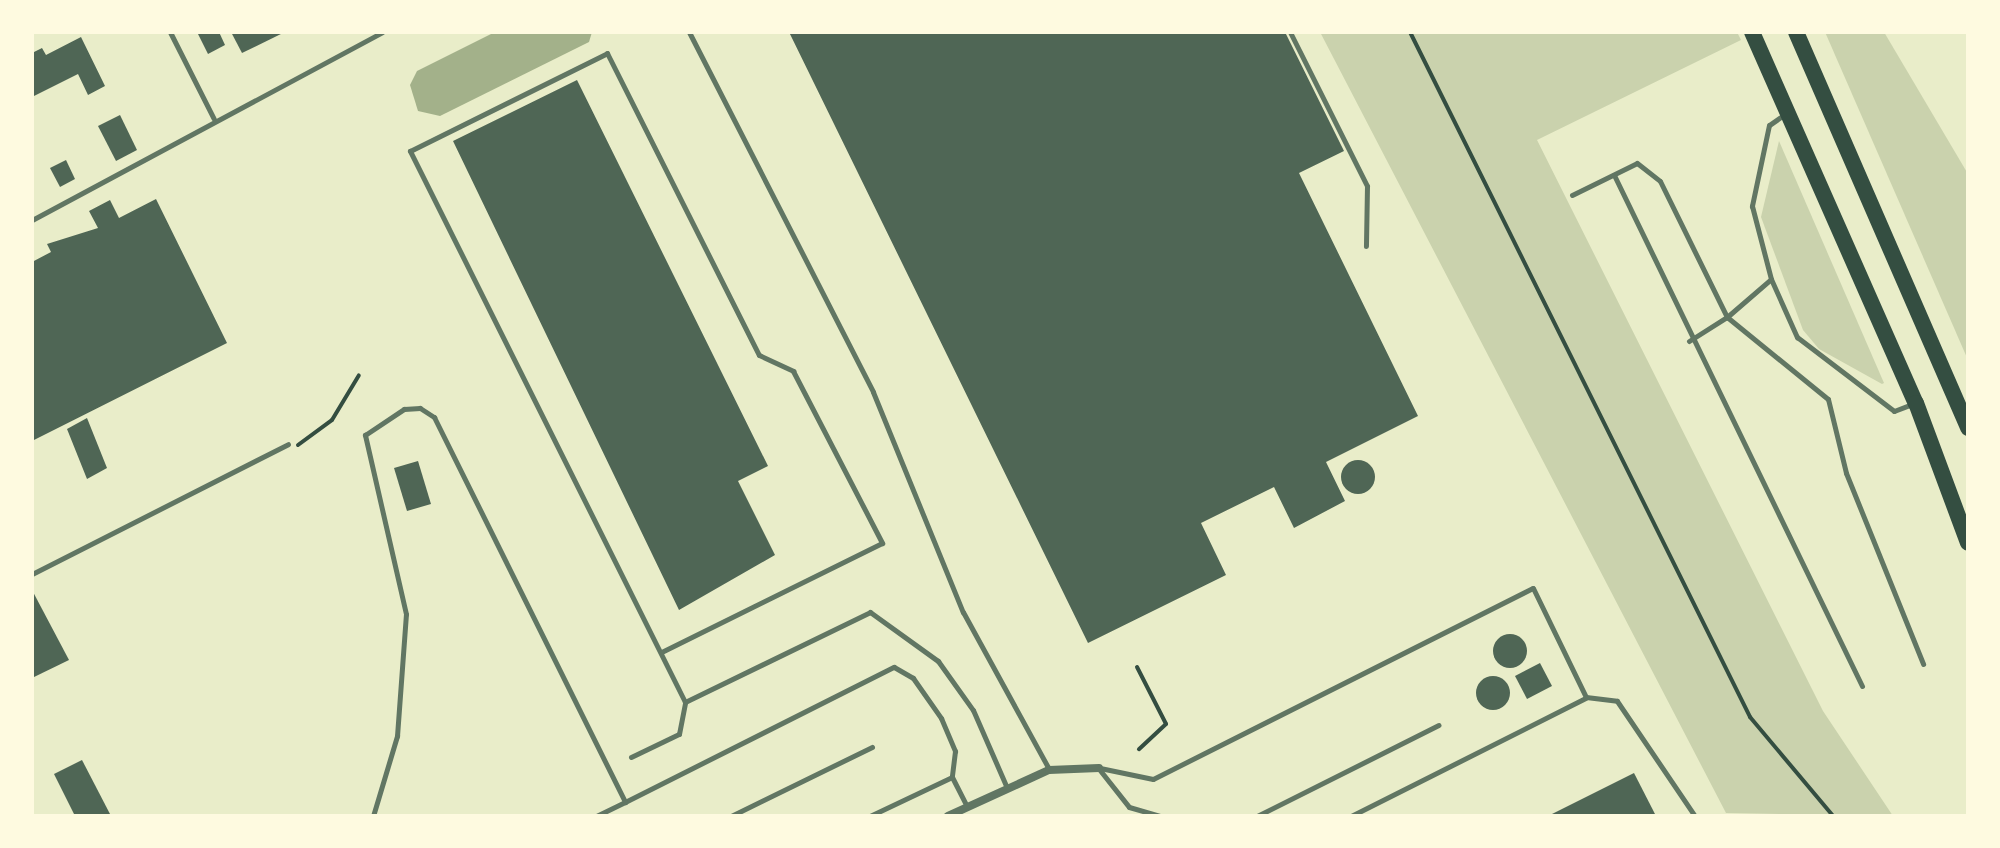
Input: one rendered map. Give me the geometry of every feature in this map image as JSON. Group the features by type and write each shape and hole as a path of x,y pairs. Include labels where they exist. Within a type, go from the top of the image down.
{"highway":[{"path":"1752,32 1916,403 1968,543"},
{"path":"1796,32 1968,428"}],"street":[{"path":"948,816 1049,770 1099,768"}],"lane":[{"path":"170,32 214,119"},
{"path":"32,220 214,119 382,32"},
{"path":"689,32 873,392 963,612 1049,770"},
{"path":"1290,32 1367,186 1366,246"},
{"path":"631,757 679,734 685,702 410,151 607,53 759,355 793,371 882,543 661,652"},
{"path":"1789,112 1769,125 1752,206 1771,279 1797,337 1894,411 1916,403"},
{"path":"1572,195 1637,163 1660,181 1727,317 1828,399 1846,473 1923,664"},
{"path":"1614,175 1689,341 1862,686"},
{"path":"1689,341 1727,317 1771,279"},
{"path":"373,816 397,736 406,614 365,435 404,409 420,408 434,417 625,802"},
{"path":"32,574 288,444"},
{"path":"1099,768 1153,779 1533,588 1586,697"},
{"path":"685,702 870,612 938,661 973,710 1007,789"},
{"path":"596,816 894,667 913,678 941,718 955,751 952,777 967,807"},
{"path":"1351,816 1586,697 1617,701 1695,816"},
{"path":"1257,816 1439,725"},
{"path":"731,816 872,747"},
{"path":"1099,768 1133,816"},
{"path":"870,816 952,777"},
{"path":"1129,807 1160,816"}],"path":[{"path":"1410,32 1750,717 1833,816"},
{"path":"288,444 304,442 332,420 359,375"},
{"path":"1137,667 1166,724 1139,749"}],"shaded area":[{"path":"495,32 592,32 589,42 440,116 418,111 410,85 417,71"},
{"path":"1320,32 1737,32 1741,40 1537,140 1823,711 1893,816 1726,813"},
{"path":"1825,32 1884,32 1968,174 1968,360"},
{"path":"1779,141 1882,384 1819,349 1803,330 1761,217"}],"building":[{"path":"197,32 219,32 225,45 208,54"},
{"path":"231,32 285,32 242,53"},
{"path":"789,32 1285,32 1344,151 1299,173 1418,416 1326,462 1345,501 1294,528 1274,487 1201,523 1226,575 1088,643"},
{"path":"81,37 105,86 88,95 78,74 32,97 32,53 42,48 46,55"},
{"path":"577,80 768,466 738,481 775,555 679,610 453,141"},
{"path":"120,115 137,150 116,161 98,126"},
{"path":"66,160 75,179 60,187 50,168"},
{"path":"156,199 227,343 32,441 32,262 51,252 47,244 98,228 89,211 110,200 119,218"},
{"path":"87,418 107,468 87,479 67,429"},
{"path":"1358,460 1370,465 1375,477 1370,489 1358,494 1346,489 1341,477 1346,465"},
{"path":"418,461 431,504 407,511 394,468"},
{"path":"32,590 69,660 32,678"},
{"path":"1510,634 1522,639 1527,651 1522,663 1510,668 1498,663 1493,651 1498,639"},
{"path":"1540,663 1552,686 1527,699 1515,676"},
{"path":"1493,676 1505,681 1510,693 1505,705 1493,710 1481,705 1476,693 1481,681"},
{"path":"82,760 110,814 107,816 75,816 54,774"},
{"path":"1634,773 1656,816 1548,816"}]}
